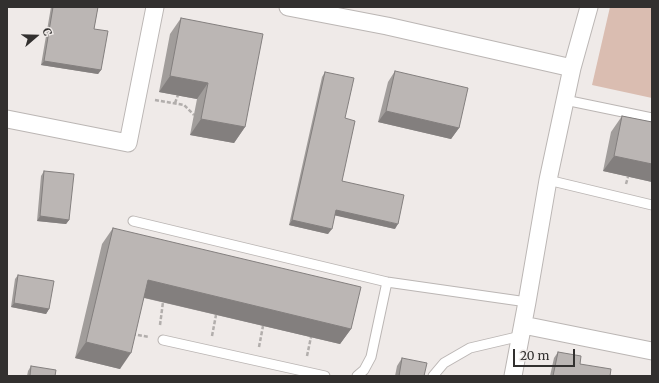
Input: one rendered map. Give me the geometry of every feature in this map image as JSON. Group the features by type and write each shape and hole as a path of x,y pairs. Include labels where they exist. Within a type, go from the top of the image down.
{"street":[{"path":"7,119 128,143 155,7"},
{"path":"288,7 386,26 572,68"},
{"path":"513,376 548,180 572,68 589,7"},
{"path":"522,330 652,351"}],"lane":[{"path":"565,100 652,118"},
{"path":"548,180 652,205"},
{"path":"133,221 387,282 527,302"},
{"path":"357,376 364,370 371,358 387,282"},
{"path":"433,376 444,364 470,348 522,330"},
{"path":"163,340 325,376"}],"path":[{"path":"175,103 178,95"},
{"path":"137,96 184,105 194,115"},
{"path":"128,333 163,340 159,322 163,302"},
{"path":"210,350 216,315"},
{"path":"257,361 263,326"},
{"path":"304,371 311,337"}],"shaded area":[{"path":"610,7 652,7 652,98 592,85"}],"building":[{"path":"53,7 98,7 94,29 108,31 101,70 44,61"},
{"path":"181,18 263,34 245,127 201,119 208,83 170,76"},
{"path":"395,71 468,88 459,128 386,111"},
{"path":"325,72 354,78 345,118 355,121 342,181 404,195 398,224 336,210 332,229 292,220"},
{"path":"622,116 652,122 652,164 614,156"},
{"path":"44,171 74,174 69,220 40,216"},
{"path":"113,228 361,287 351,329 148,280 131,353 86,342"},
{"path":"18,275 54,281 49,309 14,303"},
{"path":"558,352 581,356 580,364 611,369 610,376 553,376"},
{"path":"402,358 427,363 424,376 399,376"},
{"path":"31,366 56,370 55,376 30,376"}]}
